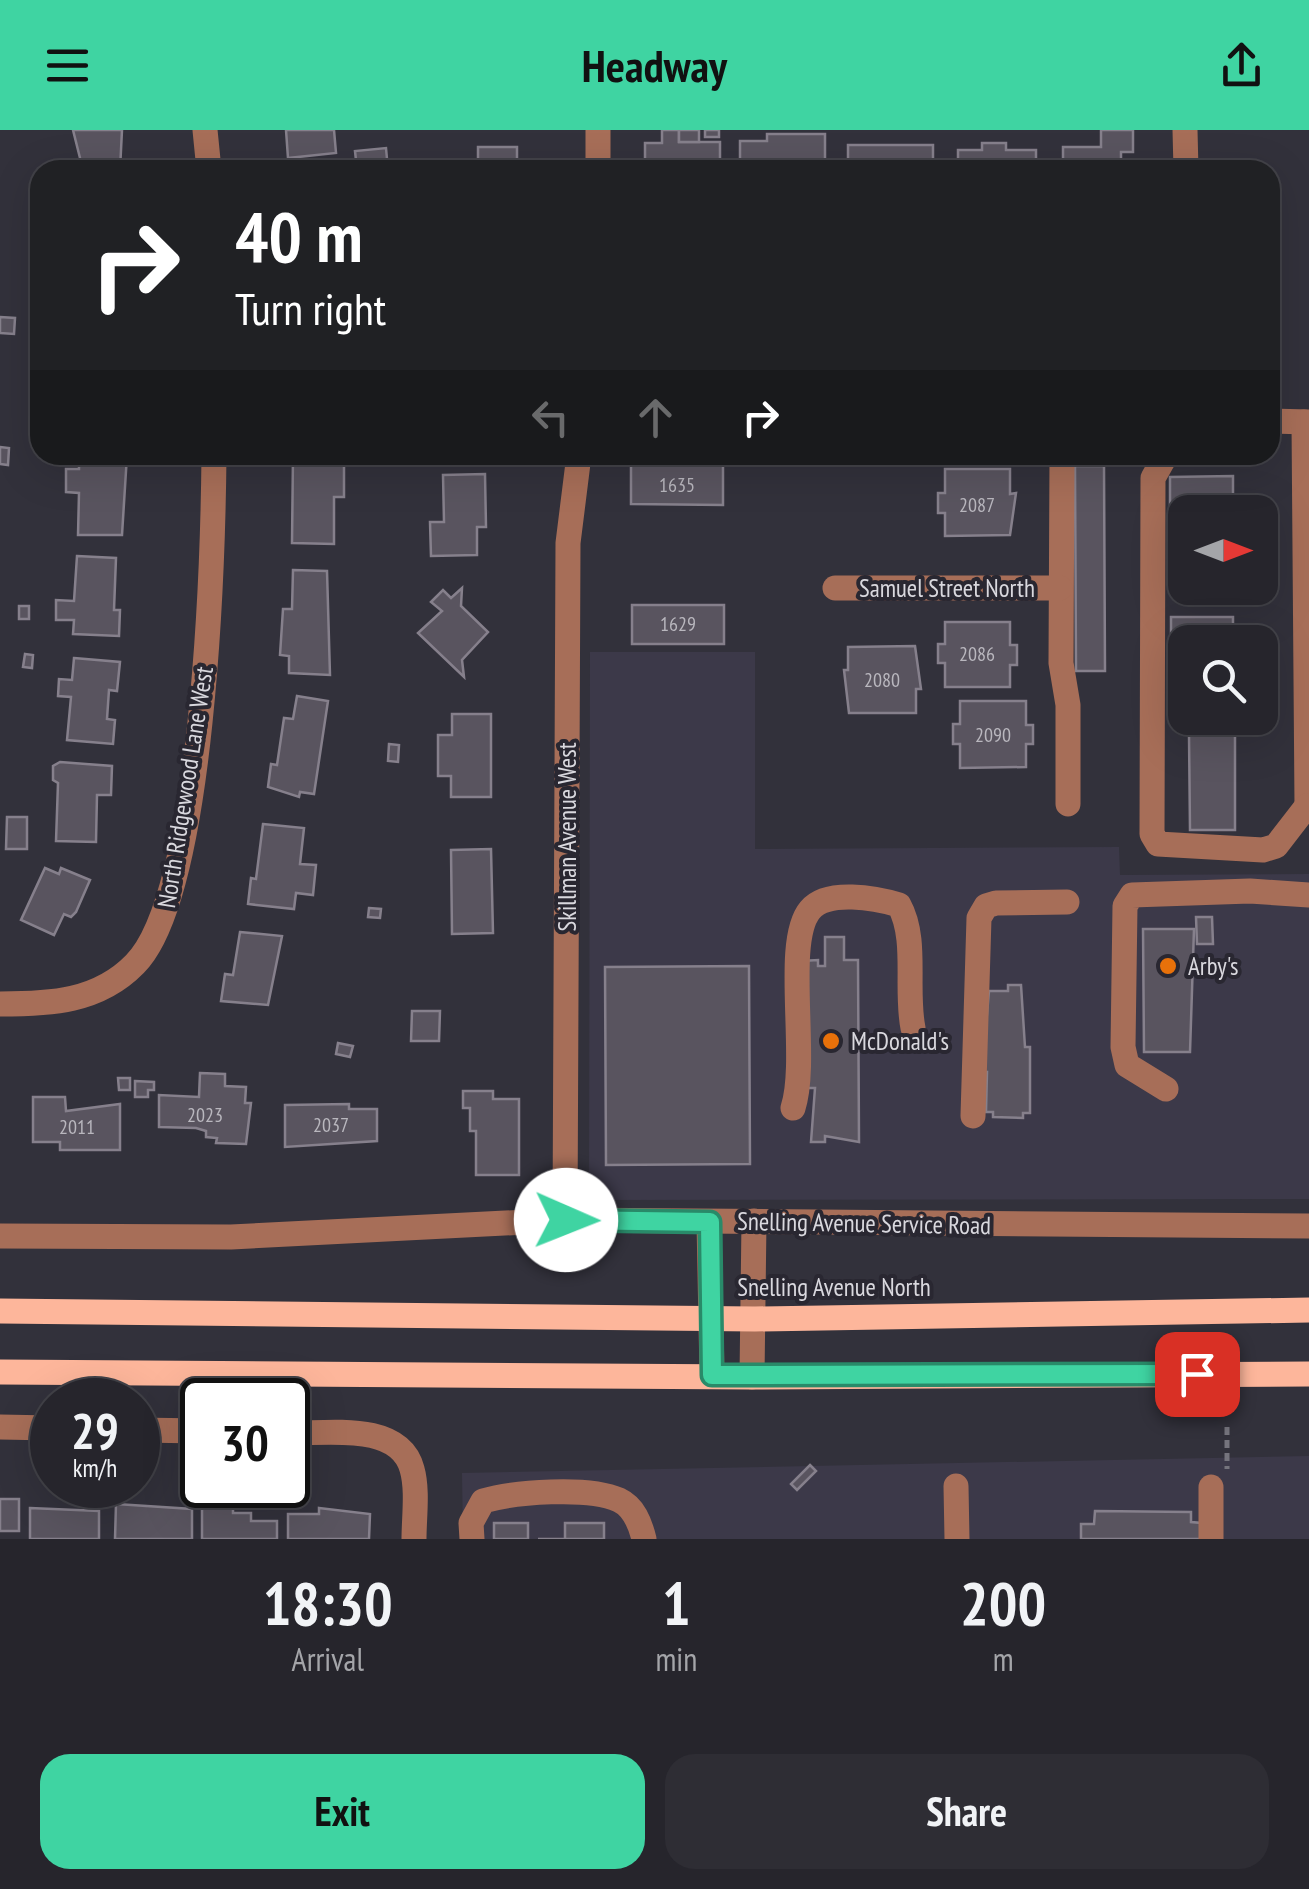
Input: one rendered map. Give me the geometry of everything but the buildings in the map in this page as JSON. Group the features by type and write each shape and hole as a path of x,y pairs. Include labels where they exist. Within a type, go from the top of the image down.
{"main road":[{"name":"Snelling Avenue North","path":"0,1311 755,1319 1309,1310"},
{"path":"0,1372 1309,1374"}],"street":[{"path":"205,130 208,160"},
{"path":"598,130 598,160"},
{"path":"1186,130 1186,160"},
{"path":"1160,465 1153,478 1152,834 1158,844 1262,850 1276,846 1308,807 1306,422 1280,422"},
{"name":"North Ridgewood Lane West","path":"0,1004 61,1002 114,982 136,963 166,915 208,642 214,465"},
{"name":"Skillman Avenue West","path":"566,1220 568,543 579,465"},
{"path":"1062,465 1060,588 1068,804"},
{"name":"Samuel Street North","path":"835,588 1060,588"},
{"path":"1166,1090 1127,1065 1123,1047 1125,906 1132,896 1144,892 1309,895"},
{"path":"793,1108 801,1083 798,938 810,910 827,900 881,900 899,905 908,921 908,1002 913,1028"},
{"path":"973,1116 979,918 986,906 996,903 1067,902"},
{"name":"Snelling Avenue Service Road","path":"0,1236 231,1237 566,1220 1309,1226"},
{"path":"752,1376 754,1221"},
{"path":"710,1222 712,1375"},
{"path":"0,1427 30,1428"},
{"path":"310,1434 370,1435 399,1446 413,1472 414,1539"},
{"path":"956,1486 957,1539"},
{"path":"1212,1539 1220,1487"},
{"path":"472,1539 471,1523 483,1501 509,1493 598,1495 621,1501 640,1521 644,1539"}],"path":[{"path":"1220,1487 1227,1427"}],"shaded area":[{"path":"590,652 755,652 755,849 1119,847 1120,875 1309,874 1309,1199 589,1200"},
{"path":"1309,1456 1309,1539 463,1539 462,1473"}],"place":[{"name":"Arby's","path":"1168,966"},
{"name":"McDonald's","path":"831,1041"}],"route":[{"path":"566,1220 710,1222 712,1375 1197,1374"}]}
